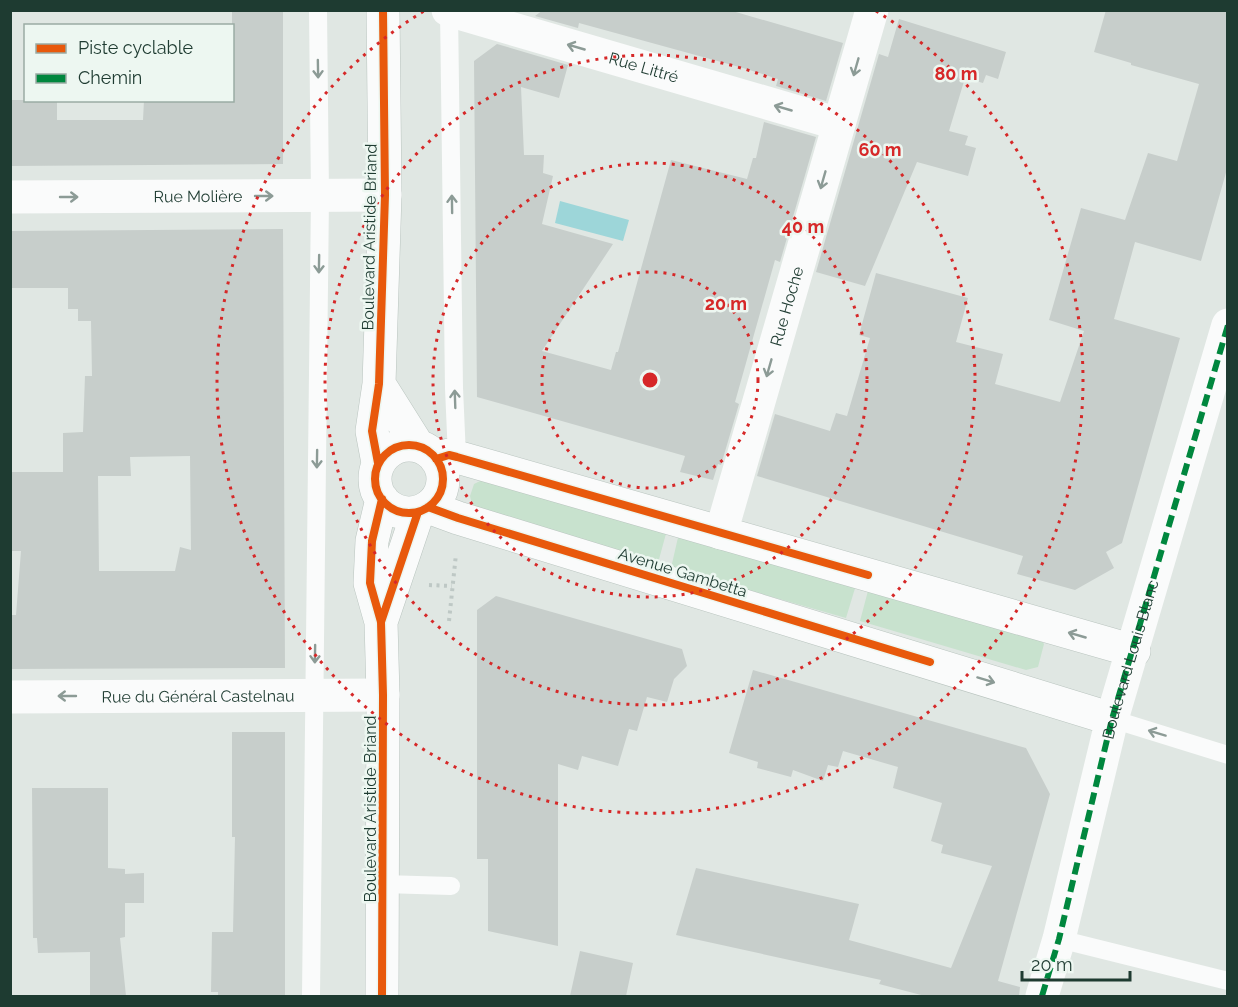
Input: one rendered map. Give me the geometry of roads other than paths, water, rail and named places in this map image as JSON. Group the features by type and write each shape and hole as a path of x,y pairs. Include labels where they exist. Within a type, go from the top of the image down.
{"street":[{"name":"Boulevard Aristide Briand","path":"378,464 372,431 379,384 385,195 383,10"},
{"name":"Rue Hoche","path":"721,533 872,10"},
{"name":"Rue Littré","path":"449,11 839,124"},
{"name":"Rue Molière","path":"10,197 385,195"},
{"name":"Boulevard Louis Blanc","path":"1042,996 1059,939 1112,719 1134,651 1227,325"},
{"path":"379,384 437,454 443,480 436,500 423,509 408,513 398,511 382,499 375,486 375,474 385,454 406,445 437,454 721,533 1134,651"},
{"name":"Boulevard Aristide Briand","path":"382,499 372,542 370,583 381,622 383,694 382,996"},
{"name":"Boulevard Aristide Briand","path":"381,622 423,509"},
{"name":"Avenue Gambetta","path":"423,509 1112,719"},
{"name":"Rue du Général Castelnau","path":"10,697 383,694"}],"lane":[{"path":"311,996 320,196 318,10"},
{"path":"437,454 454,398 449,11"},
{"path":"1112,719 1227,755"},
{"path":"383,884 451,886"},
{"path":"1059,939 1227,981"}],"water":[{"path":"560,201 629,220 623,241 555,223"}]}
